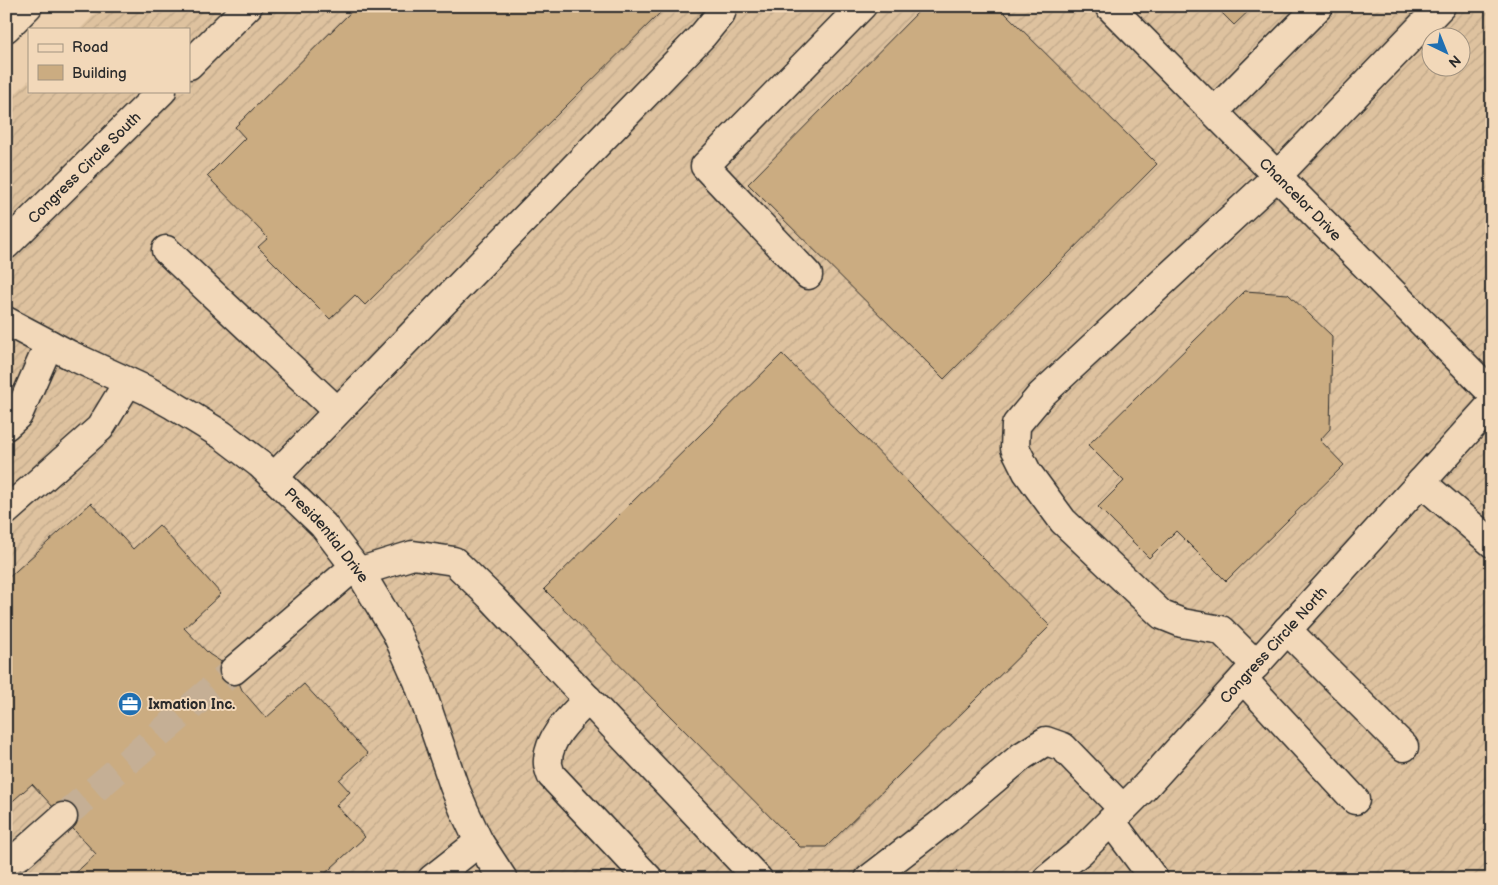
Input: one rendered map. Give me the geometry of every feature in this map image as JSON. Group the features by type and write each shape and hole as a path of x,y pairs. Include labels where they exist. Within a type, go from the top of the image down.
{"street":[{"path":"6,28 28,6"},
{"path":"190,63 248,6"},
{"path":"274,477 703,35 721,13 723,6"},
{"path":"808,275 705,166 862,6"},
{"name":"Chancelor Drive","path":"1109,6 1492,392"},
{"path":"1214,112 1319,6"},
{"path":"1355,800 1250,672 1221,630 1182,623 1162,615 1063,521 1027,472 1015,448 1016,425 1041,394 1277,176 1441,6"},
{"name":"Congress Circle South","path":"6,245 161,92"},
{"path":"166,250 337,411"},
{"name":"Presidential Drive","path":"6,321 173,405 222,435 260,464 323,525 356,569 396,632 418,681 454,786 479,842 503,879"},
{"path":"6,426 18,415 49,344"},
{"path":"6,511 100,428 128,382"},
{"name":"Congress Circle North","path":"1047,879 1080,852 1143,789 1492,404"},
{"path":"1421,482 1492,543"},
{"path":"234,670 356,569 413,555 454,561 492,598 758,879"},
{"path":"1287,630 1404,747"},
{"path":"588,699 564,724 550,747 547,762 551,775 649,879"},
{"path":"868,879 948,820 1022,756 1046,741 1063,748 1117,815 1154,879"},
{"path":"6,860 20,855 63,818"},
{"path":"432,879 479,842"}],"shaded area":[{"path":"103,6 1492,6 1492,879 6,879 6,103 28,81 28,92 190,92 190,28 81,28"}],"building":[{"path":"357,6 667,6 365,305 355,295 330,319 258,247 268,238 207,176 245,138 235,127"},
{"path":"924,6 998,6 1157,164 944,379 748,184"},
{"path":"1215,6 1254,6 1234,25"},
{"path":"1245,291 1288,294 1332,336 1330,429 1320,440 1344,465 1226,581 1176,531 1149,558 1098,507 1124,481 1088,445"},
{"path":"782,354 1050,626 826,847 800,847 544,589"},
{"name":"Ixmation Inc.","path":"91,503 133,549 159,525 221,594 184,628 209,654 234,670 242,690 266,718 304,684 368,754 339,780 350,792 336,805 365,837 319,879 69,879 96,854 32,784 6,807 6,580"}],"tunnel":[{"path":"63,817 234,670"}],"place":[{"name":"Ixmation Inc.","path":"130,704"}]}
